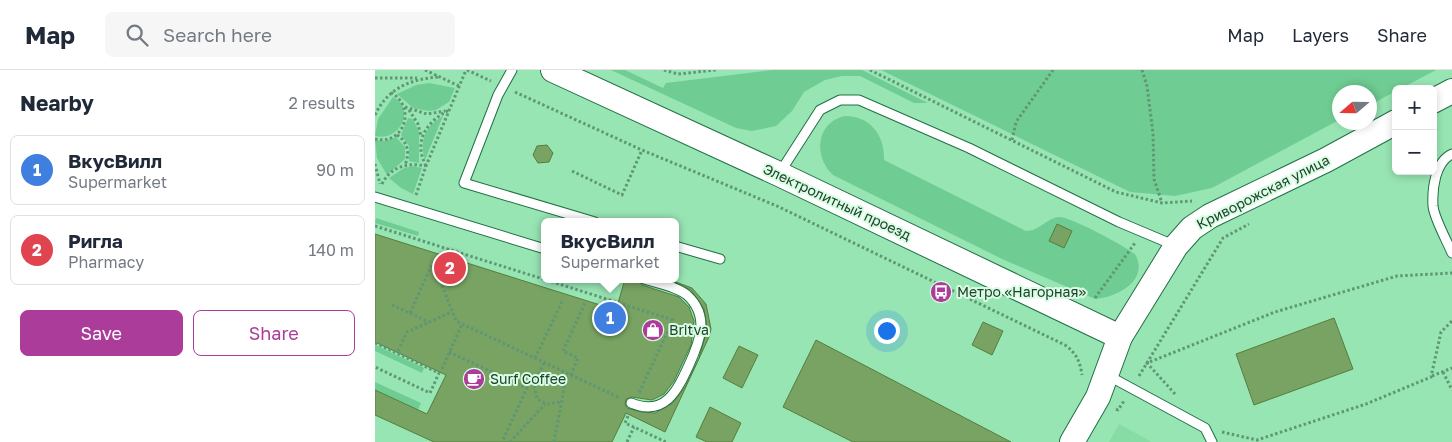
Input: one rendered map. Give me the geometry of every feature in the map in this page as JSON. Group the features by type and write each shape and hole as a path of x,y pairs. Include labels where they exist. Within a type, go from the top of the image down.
{"street":[{"name":"Электролитный проезд","path":"553,70 779,174 1120,337"},
{"path":"1437,99 1452,91"},
{"name":"Криворожская улица","path":"1072,442 1098,397 1120,337 1177,246 1192,228 1210,216 1326,160 1392,124"}],"lane":[{"path":"512,70 503,86 464,183 582,218"},
{"path":"779,174 820,110 840,100 859,100 969,148 1119,222 1177,246"},
{"path":"1452,154 1447,156 1436,172 1433,207 1452,253"},
{"path":"375,198 541,248"},
{"path":"679,247 720,260"},
{"path":"634,400 649,407 670,399 677,391 702,332 699,311 685,294 655,283"},
{"path":"1107,374 1205,428 1212,442"}],"path":[{"path":"425,70 459,86"},
{"path":"412,209 426,166 467,70 642,150 777,206 1065,345"},
{"path":"665,70 678,74 716,70"},
{"path":"871,70 1116,192 1162,203 1199,200"},
{"path":"1012,140 1016,122 1053,70"},
{"path":"1143,70 1153,133 1154,179 1162,203"},
{"path":"375,78 439,77"},
{"path":"375,115 391,92 406,83 422,78"},
{"path":"391,92 401,100 418,124 421,136 420,152 426,166"},
{"path":"405,106 427,114 449,110"},
{"path":"375,139 384,140 397,135 405,122 405,106"},
{"path":"421,136 430,122 449,110"},
{"path":"397,135 402,138 408,148 405,165"},
{"path":"572,171 622,195 642,150"},
{"path":"375,164 381,187 390,173 405,165 426,166"},
{"path":"1118,410 1223,238 1257,219"},
{"path":"375,226 541,278"},
{"path":"1095,298 1136,242"},
{"path":"410,313 433,262 456,322 569,374 634,400 673,320 556,283"},
{"path":"1147,363 1275,312 1397,276 1452,272"},
{"path":"535,358 563,300"},
{"path":"554,442 561,402 569,374 578,358 563,351 585,303"},
{"path":"392,305 429,322"},
{"path":"398,351 407,332 452,312"},
{"path":"1431,376 1441,332 1452,321"},
{"path":"442,369 462,324"},
{"path":"375,343 439,373 430,393 375,368"},
{"path":"449,352 527,388 502,442"},
{"path":"544,363 534,385 537,399 545,404 561,402"},
{"path":"1147,363 1179,399"},
{"path":"1205,428 1257,440 1367,404 1452,368"},
{"path":"1443,372 1452,390"},
{"path":"510,442 545,404"},
{"path":"629,414 625,423 666,442"},
{"path":"627,442 634,427"}],"shaded area":[{"path":"611,70 625,70 663,88 666,83 773,70 862,70 928,103 914,103 860,76 842,76 825,80 804,92 792,111 776,126 752,131 736,128"},
{"path":"881,70 1436,70 1408,85 1392,85 1392,93 1377,101 1377,85 1332,85 1332,124 1212,188 1175,196 1130,192"},
{"path":"429,83 455,88 449,102 436,110 429,111 413,108 397,94 416,85"},
{"path":"393,97 400,102 403,109 402,123 392,134 384,137 375,136 378,119"},
{"path":"443,116 425,160 423,140 425,135 432,124"},
{"path":"845,116 862,119 869,123 879,135 884,151 884,160 1026,231 1035,229 1058,217 1073,221 1097,232 1135,254 1138,272 1135,279 1129,286 1113,295 1095,299 1002,259 833,175 822,159 821,141 828,125"},
{"path":"408,118 413,119 419,132 419,163 409,161 409,146 401,135"},
{"path":"396,137 405,147 405,159 387,175 377,158 375,140 385,141"},
{"path":"413,166 422,168 413,194 401,188 389,178 404,168"},
{"path":"376,218 419,232 418,236 375,223"},
{"path":"375,345 424,368 422,373 375,351"},
{"path":"375,382 421,403 418,410 375,390"},
{"path":"1119,424 1152,442 1109,442"}],"building":[{"path":"547,145 553,153 549,162 538,163 533,155 537,146"},
{"path":"1057,224 1072,231 1064,248 1049,241"},
{"path":"375,234 616,310 624,283 641,283 679,297 689,307 694,321 691,345 674,381 664,394 652,400 632,397 626,399 625,404 627,408 641,412 655,413 673,403 685,387 699,358 707,330 704,309 691,290 676,283 692,288 706,304 711,329 709,337 665,432 626,413 612,442 434,442 375,415 375,390 427,414 446,375 375,342"},
{"path":"1334,318 1353,369 1254,405 1236,354"},
{"path":"983,322 1003,331 992,355 972,345"},
{"path":"816,340 1011,442 853,442 783,407"},
{"path":"739,346 758,355 742,388 723,378"},
{"path":"710,407 741,423 732,442 707,442 696,437"}],"place":[{"name":"Ригла","path":"450,268"},
{"name":"Метро «Нагорная»","path":"941,292"},
{"name":"ВкусВилл","path":"610,318"},
{"name":"Britva","path":"653,330"},
{"name":"Surf Coffee","path":"474,379"}]}
